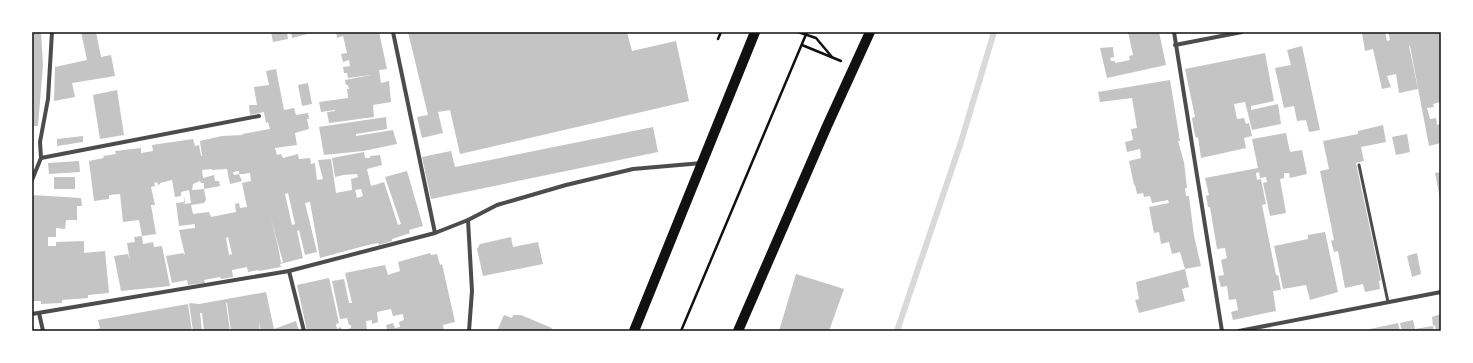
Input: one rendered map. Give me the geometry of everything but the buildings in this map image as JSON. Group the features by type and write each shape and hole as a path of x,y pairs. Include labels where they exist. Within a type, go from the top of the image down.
{"main road":[{"path":"634,331 754,32"},
{"path":"738,331 827,126 870,32"}],"street":[{"path":"32,180 41,158 40,142 47,105 52,32"},
{"path":"393,32 435,233"},
{"path":"1174,32 1222,331"},
{"path":"1175,45 1242,32"},
{"path":"41,158 259,116"},
{"path":"32,314 289,271 435,233 468,220 497,205 511,200 601,176 633,169 702,163"},
{"path":"468,220 472,291 469,331"},
{"path":"289,271 304,331"},
{"path":"1239,331 1441,292"},
{"path":"39,313 42,331"}],"lane":[{"path":"1359,165 1388,302"}],"path":[{"path":"718,39 721,32"},
{"path":"798,32 816,38 833,57 802,45"},
{"path":"681,331 806,34"}],"waterway":[{"path":"897,331 961,142 994,32"}]}
